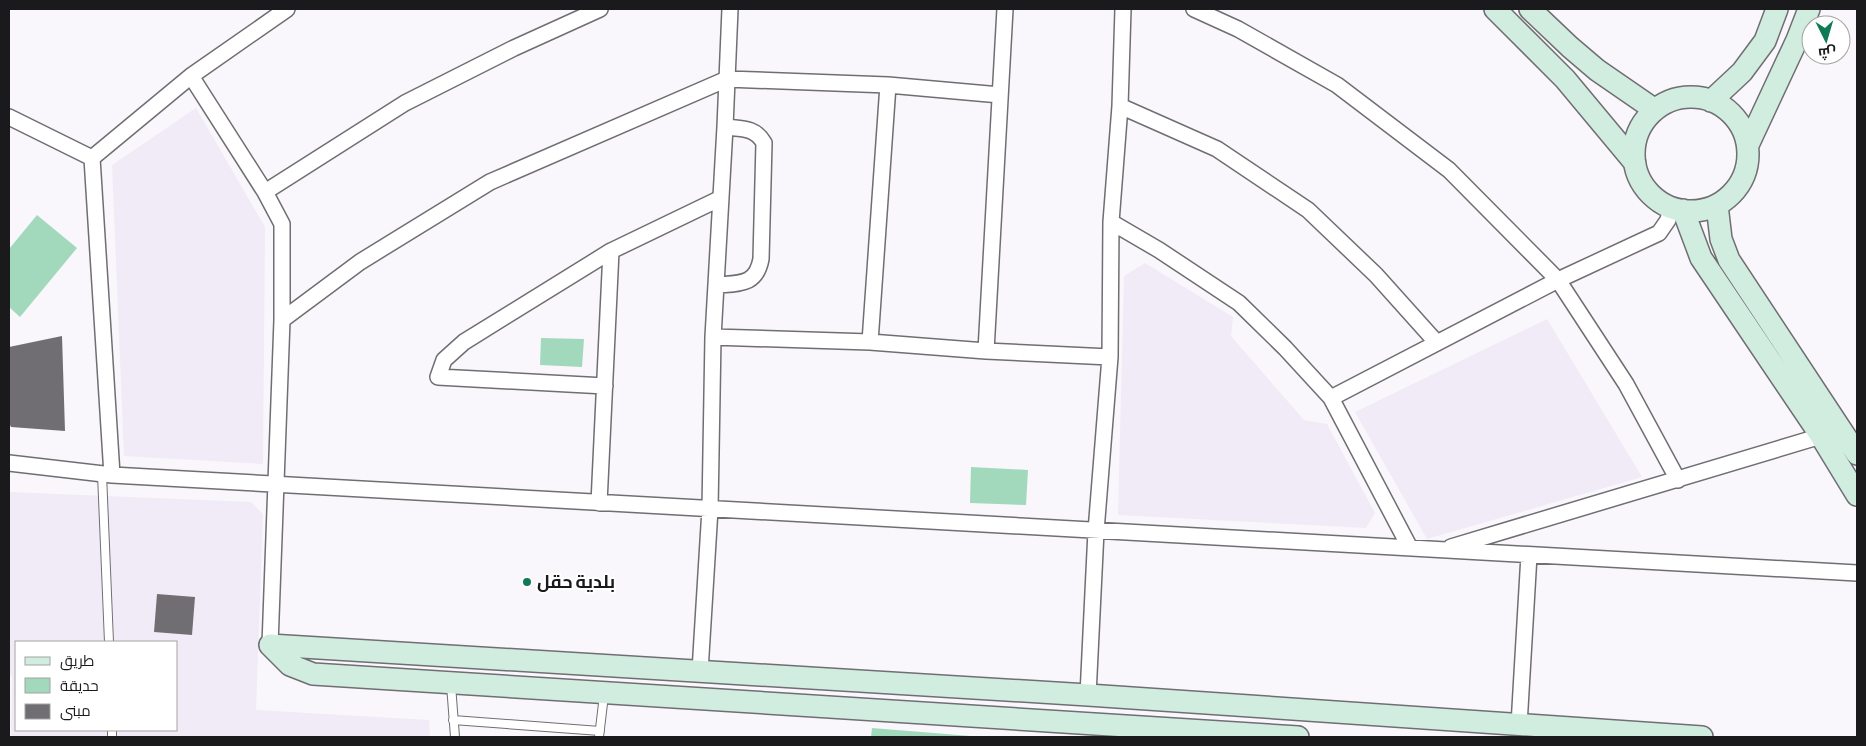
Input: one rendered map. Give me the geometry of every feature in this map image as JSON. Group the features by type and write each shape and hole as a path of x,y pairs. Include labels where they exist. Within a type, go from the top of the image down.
{"street":[{"path":"92,158 192,76 287,9"},
{"path":"265,192 405,103 514,48 600,9"},
{"path":"700,671 710,509 713,337 730,9"},
{"path":"986,351 1005,9"},
{"path":"1088,695 1096,531 1110,357 1111,222 1120,106 1123,9"},
{"path":"1194,9 1238,29 1337,85 1449,170 1558,280 1626,384 1678,480"},
{"path":"1495,9 1565,79 1635,163 1641,180 1651,194 1677,209 1706,209 1717,205 1731,194 1742,180 1748,157 1748,145 1739,123 1732,114 1712,101 1688,98 1665,104 1655,110 1640,129 1636,140 1635,163"},
{"path":"1530,9 1597,70 1655,110"},
{"path":"1712,101 1742,72 1764,41 1777,9"},
{"path":"1748,145 1797,40 1809,9"},
{"path":"192,76 265,192 282,224 282,320 270,645 290,664 313,674 1298,737"},
{"path":"282,320 360,262 490,182 727,79 888,85 1000,95"},
{"path":"870,342 888,85"},
{"path":"1120,106 1217,149 1308,210 1376,275 1437,343"},
{"path":"9,117 92,158"},
{"path":"716,285 743,283 752,279 759,270 761,260 764,143 760,136 753,131 725,127"},
{"path":"92,158 107,475"},
{"path":"605,386 438,377 444,360 464,342 611,251 721,198"},
{"path":"1717,205 1721,239 1728,260 1857,454"},
{"path":"1331,398 1558,280 1659,233 1677,209"},
{"path":"1677,209 1701,258 1821,436 1857,495"},
{"path":"1111,222 1159,250 1239,303 1285,348 1331,398 1410,548"},
{"path":"599,503 611,251"},
{"path":"713,337 870,342 986,351 1110,357"},
{"path":"1441,550 1821,436"},
{"path":"9,463 107,475 1857,574"},
{"path":"1519,725 1529,555"},
{"path":"270,645 1088,695 1702,737"},
{"path":"303,670 297,662 297,658 298,653 306,648"},
{"path":"474,685 476,658"}],"lane":[{"path":"107,475 108,641"},
{"path":"451,683 454,737"},
{"path":"453,720 600,734 604,693"}],"shaded area":[{"path":"196,108 265,227 263,464 124,456 112,165"},
{"path":"1145,263 1233,317 1231,336 1304,420 1327,424 1375,513 1366,528 1118,515 1124,276"},
{"path":"1547,319 1642,477 1427,539 1355,412"},
{"path":"9,492 251,502 263,514 256,710 429,720 430,737 11,737 12,676 9,674"}],"green space":[{"path":"37,215 77,248 20,317 9,307 9,249"},
{"path":"541,338 584,339 582,367 540,365"},
{"path":"971,467 1028,470 1026,505 970,503"},
{"path":"872,728 983,737 871,737"}],"building":[{"path":"62,336 65,431 11,427 9,423 9,347"},
{"path":"157,594 195,597 192,635 154,632"}],"place":[{"name":"بلدية حقل","path":"527,582"}]}
